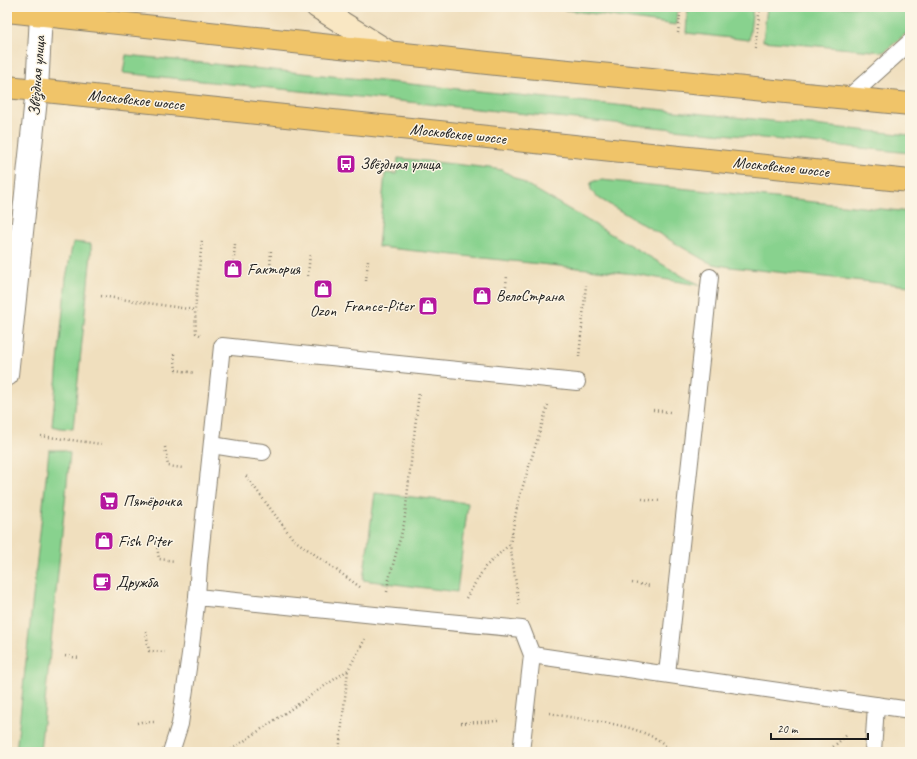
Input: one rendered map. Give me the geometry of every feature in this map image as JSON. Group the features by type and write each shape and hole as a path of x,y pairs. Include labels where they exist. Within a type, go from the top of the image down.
{"main road":[{"path":"317,7 389,52"},
{"path":"7,11 514,66 910,104"},
{"name":"Московское шоссе","path":"7,87 910,181"}],"street":[{"name":"Звёздная улица","path":"7,375 10,308 36,89 41,15"}],"lane":[{"path":"848,98 910,42"},
{"path":"667,674 710,277"},
{"path":"171,752 180,724 197,597 202,530 222,346 577,382"},
{"path":"212,446 263,452"},
{"path":"197,597 522,629 532,655 521,752"},
{"path":"532,655 910,710"},
{"path":"873,752 876,705"}],"path":[{"path":"678,33 681,7"},
{"path":"755,48 760,7"},
{"path":"202,240 195,310 196,333 222,346"},
{"path":"233,269 235,244"},
{"path":"270,272 271,249"},
{"path":"308,276 310,253"},
{"path":"366,281 368,260"},
{"path":"505,294 507,276"},
{"path":"577,382 586,285"},
{"path":"101,296 195,310"},
{"path":"174,354 176,370"},
{"path":"228,752 348,670 381,616 388,582 404,524 422,366"},
{"path":"522,629 510,544 518,502 556,379"},
{"path":"41,436 101,444"},
{"path":"165,447 168,466"},
{"path":"237,450 238,466 293,539 361,587"},
{"path":"156,540 159,559"},
{"path":"451,623 485,567 510,544"},
{"path":"146,631 149,651"},
{"path":"64,656 79,658"},
{"path":"339,752 348,670"},
{"path":"461,723 525,714 564,717 608,723 633,729 653,737 672,752"},
{"path":"137,723 141,722"}],"green space":[{"path":"545,7 677,7 676,25"},
{"path":"688,7 753,7 749,40 686,33"},
{"path":"767,7 893,7 910,9 910,30 884,52 763,41"},
{"path":"126,55 910,135 910,153 123,73"},
{"path":"398,158 502,170 684,277 703,286 635,274 378,247 385,173 396,174"},
{"path":"602,180 910,212 910,286 713,264 600,199 592,192 591,183"},
{"path":"73,242 91,244 91,254 73,429 52,426 66,278"},
{"path":"49,450 63,450 70,453 40,752 16,752"},
{"path":"375,493 468,503 457,592 363,580"}],"place":[{"name":"Звёздная улица","path":"346,164"},
{"name":"Fактория","path":"233,269"},
{"name":"Ozon","path":"323,289"},
{"name":"ВелоСтрана","path":"482,296"},
{"name":"France-Piter","path":"428,306"},
{"name":"Пятёрочка","path":"109,501"},
{"name":"Fish Piter","path":"104,541"},
{"name":"Дружба","path":"102,582"}]}
